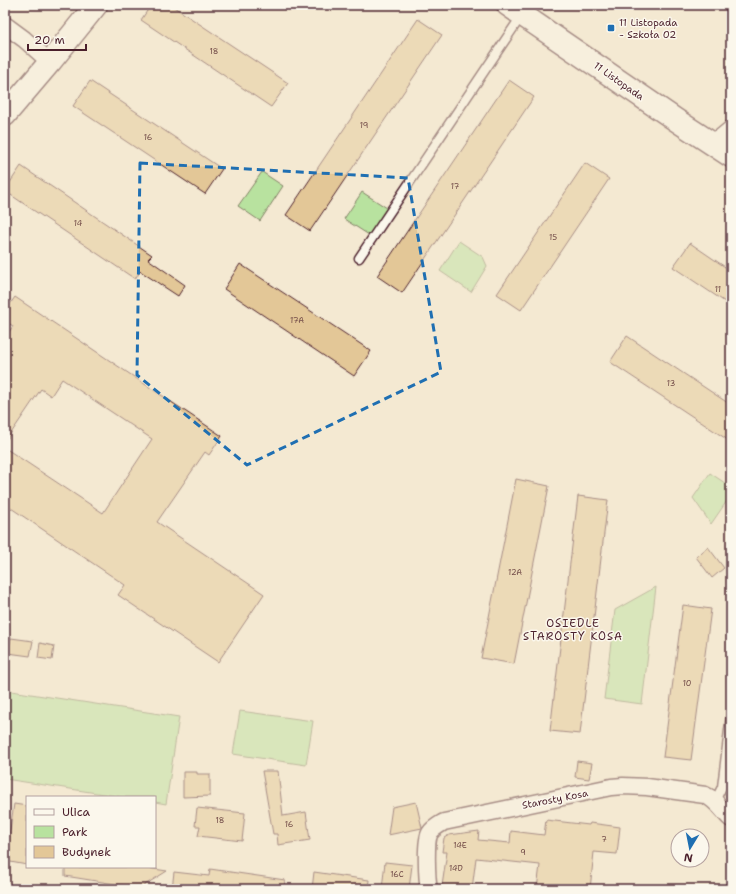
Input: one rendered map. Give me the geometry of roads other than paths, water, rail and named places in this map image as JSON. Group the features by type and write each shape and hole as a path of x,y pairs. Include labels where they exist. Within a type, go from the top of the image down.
{"street":[{"path":"5,115 96,5"},
{"name":"11 Listopada","path":"515,10 731,156"},
{"path":"5,25 24,39 50,62"},
{"path":"713,144 731,129"},
{"name":"Starosty Kosa","path":"428,889 428,836 435,827 444,822 611,787 623,786 647,787 697,793 710,797 718,803 731,819"}],"lane":[{"path":"359,258 515,10"},
{"path":"715,801 722,787 731,714"}],"place":[{"name":"11 Listopada - Szkoła 02","path":"611,28"}],"district":[{"name":"OSIEDLE STAROSTY KOSA","path":"573,629"}]}
